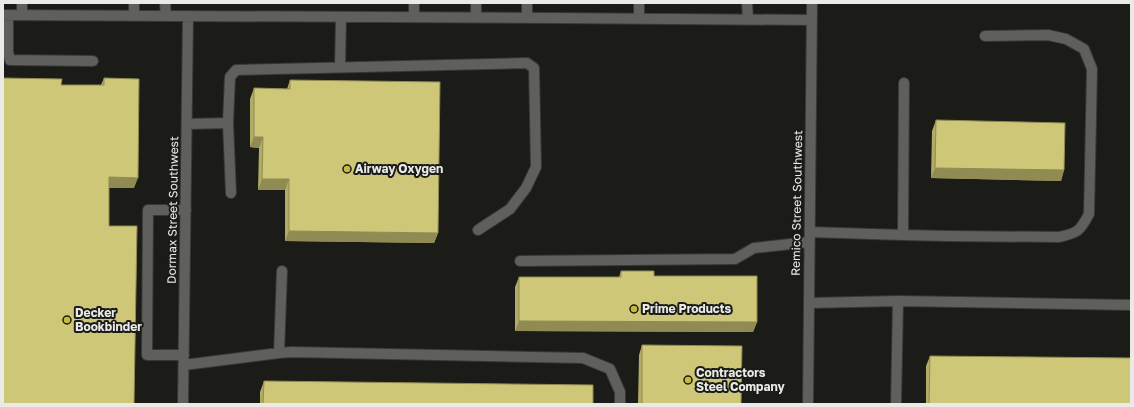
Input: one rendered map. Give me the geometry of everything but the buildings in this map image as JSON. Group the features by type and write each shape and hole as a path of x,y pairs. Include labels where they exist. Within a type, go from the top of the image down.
{"street":[{"path":"22,3 22,15"},
{"path":"134,3 134,16"},
{"path":"165,3 166,16"},
{"path":"414,3 414,17"},
{"path":"476,3 476,17"},
{"path":"527,3 527,18"},
{"path":"639,3 639,18"},
{"path":"747,3 748,19"},
{"name":"Remico Street Southwest","path":"808,404 812,3"},
{"path":"93,61 10,60 8,52 6,15 812,20"},
{"name":"Dormax Street Southwest","path":"184,404 188,16"},
{"path":"340,67 342,17"},
{"path":"520,261 734,259 754,248 810,237 904,235 1059,237 1072,234 1082,227 1089,214 1092,69 1084,49 1066,39 1048,35 985,36"},
{"path":"231,193 228,123 230,77 236,70 527,63 534,68 536,167 526,188 510,209 478,230"},
{"path":"904,84 904,235"},
{"path":"187,124 228,123"},
{"path":"186,210 148,210 147,355 184,360 292,352 583,358 610,369 620,392 620,404"},
{"path":"279,353 282,271"},
{"path":"809,303 898,301 1131,304"},
{"path":"896,404 898,301"}],"place":[{"name":"Airway Oxygen","path":"347,169"},
{"name":"Prime Products","path":"634,309"},
{"name":"Decker Bookbinder","path":"67,320"},
{"name":"Contractors Steel Company","path":"688,380"}]}
